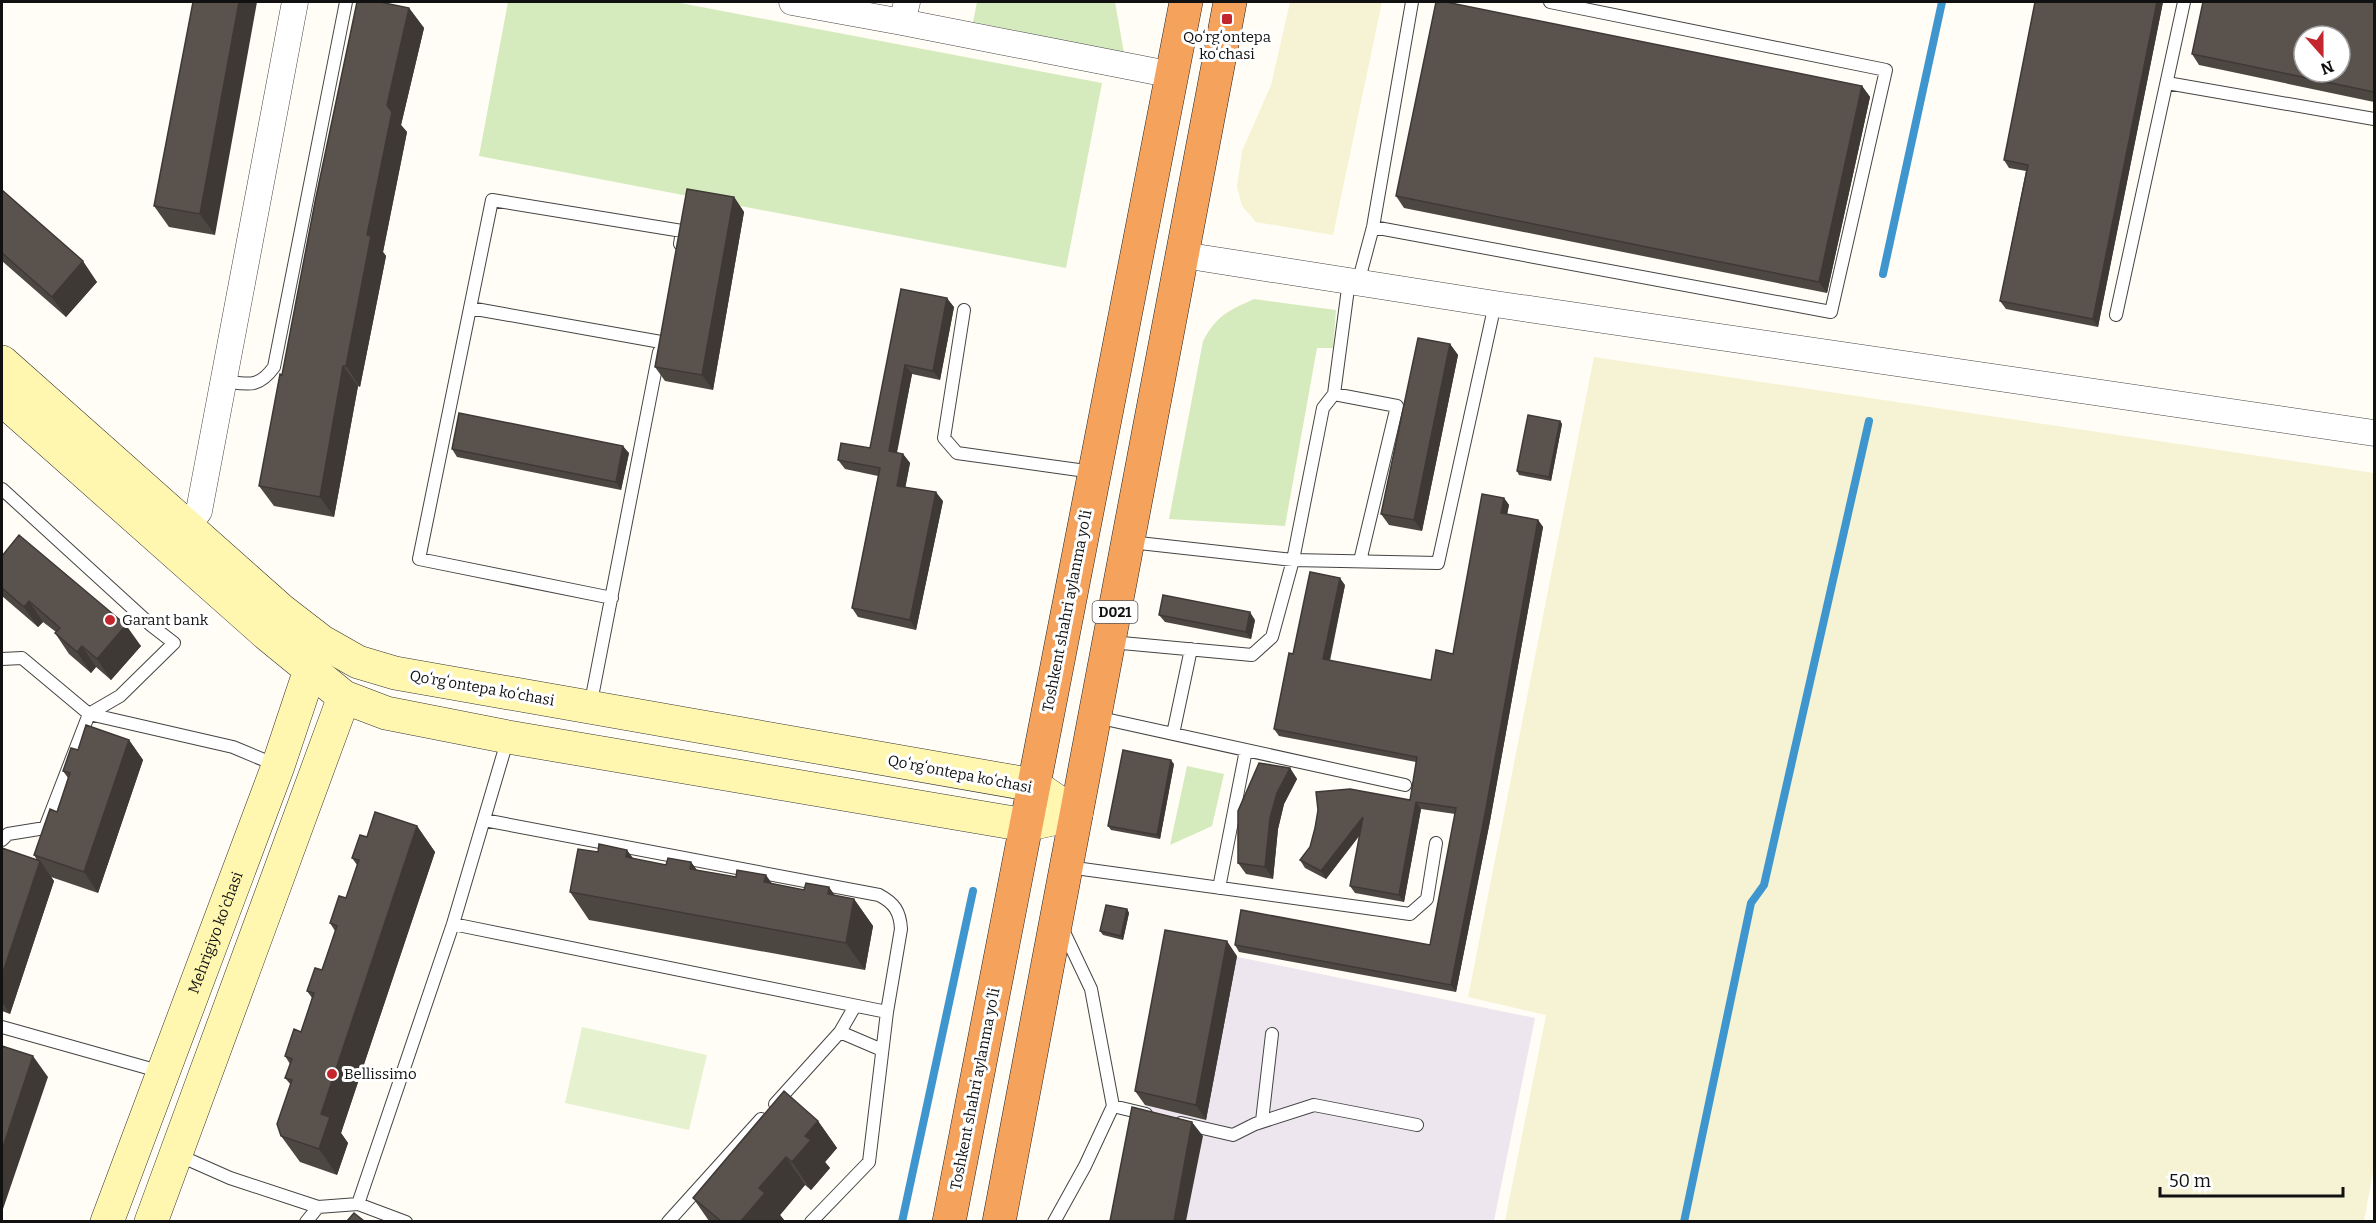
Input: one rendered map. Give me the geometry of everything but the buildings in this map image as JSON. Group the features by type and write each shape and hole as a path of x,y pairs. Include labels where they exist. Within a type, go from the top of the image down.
{"highway":[{"name":"Toshkent shahri aylanma yoʻli","path":"949,1221 1186,2"},
{"name":"D021","path":"999,1221 1230,2"}],"main road":[{"name":"Qoʻrgʻontepa koʻchasi","path":"2,362 268,598 344,697 386,713 508,736 1025,825 1076,814"},
{"name":"Qoʻrgʻontepa koʻchasi","path":"2,399 314,656 358,662 395,673 590,708 1033,785 1076,814"},
{"name":"Mehrigiyo ko'chasi","path":"107,1221 278,766 314,656"},
{"path":"151,1221 344,697"}],"street":[{"path":"188,527 199,511 295,2"},
{"path":"792,2 905,12 1173,75"},
{"path":"1183,255 1495,304 2374,433"}],"lane":[{"path":"224,381 251,385 265,379 274,367 346,2"},
{"path":"1109,642 1252,655 1272,637 1293,560 1323,408 1334,394 1354,282 1373,227 1412,2"},
{"path":"1373,227 1831,312 1886,70 1550,2"},
{"path":"2116,315 2184,2"},
{"path":"2167,83 2374,119"},
{"path":"612,598 419,559 492,200 682,231 678,253"},
{"path":"1128,542 1293,560 1438,563 1495,304"},
{"path":"470,308 662,337 590,708"},
{"path":"964,310 944,438 957,453 1094,472"},
{"path":"1334,394 1397,406 1360,561"},
{"path":"2,489 152,626 174,643 120,696 89,714 45,828 8,834 2,840"},
{"path":"1173,734 1191,649"},
{"path":"2,658 22,658 89,714 232,747 278,766"},
{"path":"1095,717 1405,784"},
{"path":"358,1204 453,924 508,736"},
{"path":"1219,888 1246,750"},
{"path":"484,820 879,895 890,901 897,909 901,929 887,1012 869,1162 810,1221"},
{"path":"1067,867 1410,914 1427,899 1436,843"},
{"path":"1054,1221 1085,1166 1113,1106 1091,989 1057,918"},
{"path":"453,924 887,1012"},
{"path":"668,1221 840,1032 855,1006"},
{"path":"2,1027 163,1072"},
{"path":"840,1032 882,1050"},
{"path":"1263,1121 1272,1034"},
{"path":"1113,1106 1233,1135 1263,1121 1314,1105 1417,1125"},
{"path":"177,1155 230,1178 318,1207 358,1204 405,1221"},
{"path":"306,1221 318,1207"}],"shaded area":[{"path":"1290,2 1382,2 1333,235 1256,222 1242,206 1237,187 1242,151 1271,85"},
{"path":"1594,357 2374,473 2374,1167 2364,1221 1505,1221 1546,1015 1468,997"},
{"path":"1175,944 1535,1018 1494,1221 1123,1222"}],"green space":[{"path":"508,2 675,2 1102,83 1066,268 479,156"},
{"path":"977,2 1115,2 1124,53 973,22"},
{"path":"1254,299 1336,310 1333,348 1317,348 1285,526 1169,519 1203,341 1218,319"},
{"path":"1187,766 1224,774 1212,826 1170,845"},
{"path":"582,1027 707,1055 689,1130 565,1103"}],"waterway":[{"path":"1883,274 1942,2"},
{"path":"1684,1222 1751,903 1764,885 1869,421"},
{"path":"902,1222 973,891"}],"place":[{"name":"Qoʻrgʻontepa koʻchasi","path":"1227,19"},
{"name":"Garant bank","path":"110,620"},
{"name":"Bellissimo","path":"332,1074"}]}
